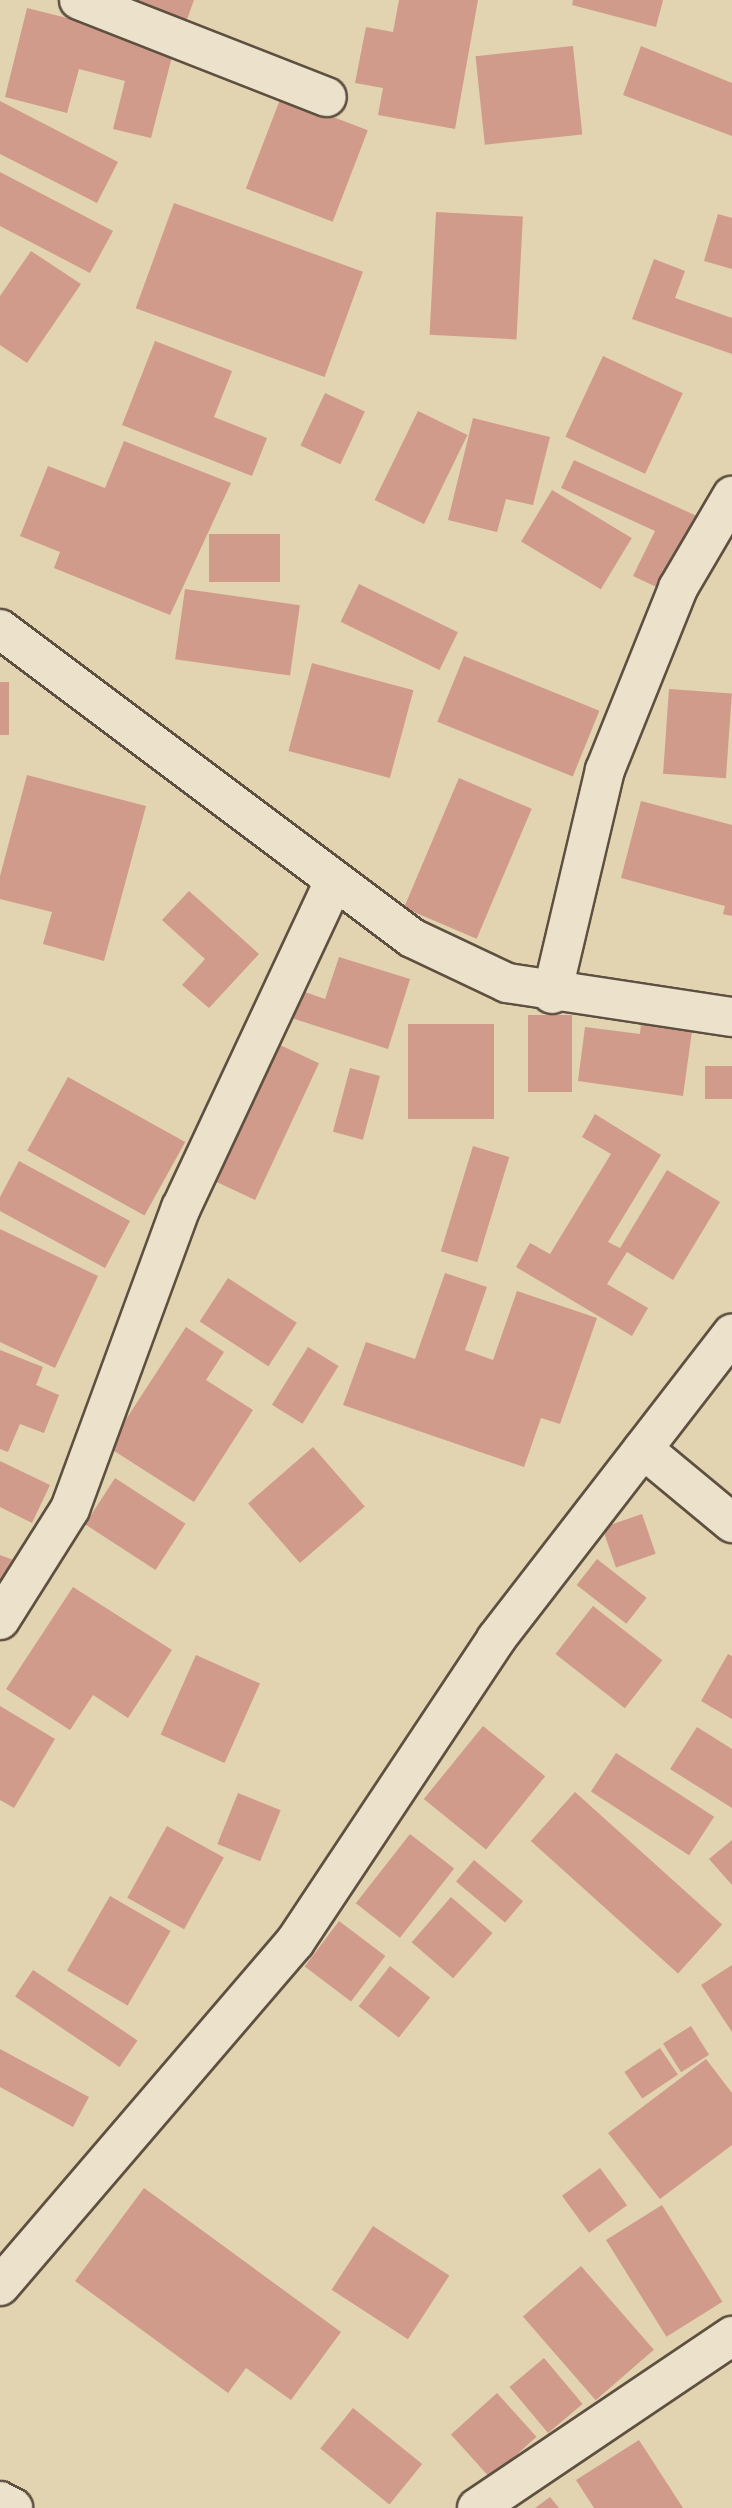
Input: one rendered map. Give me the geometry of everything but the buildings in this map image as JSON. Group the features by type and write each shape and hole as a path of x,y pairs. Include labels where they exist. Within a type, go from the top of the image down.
{"street":[{"path":"79,0 327,97"},
{"path":"552,994 605,770 678,588 732,496"},
{"path":"0,629 334,882 457,961 552,994 732,1017"},
{"path":"0,1620 69,1509 181,1208 334,882"},
{"path":"0,2286 295,1942 496,1639 732,1335"},
{"path":"643,1449 732,1523"},
{"path":"477,2508 732,2336"},
{"path":"0,2501 13,2508"}]}
